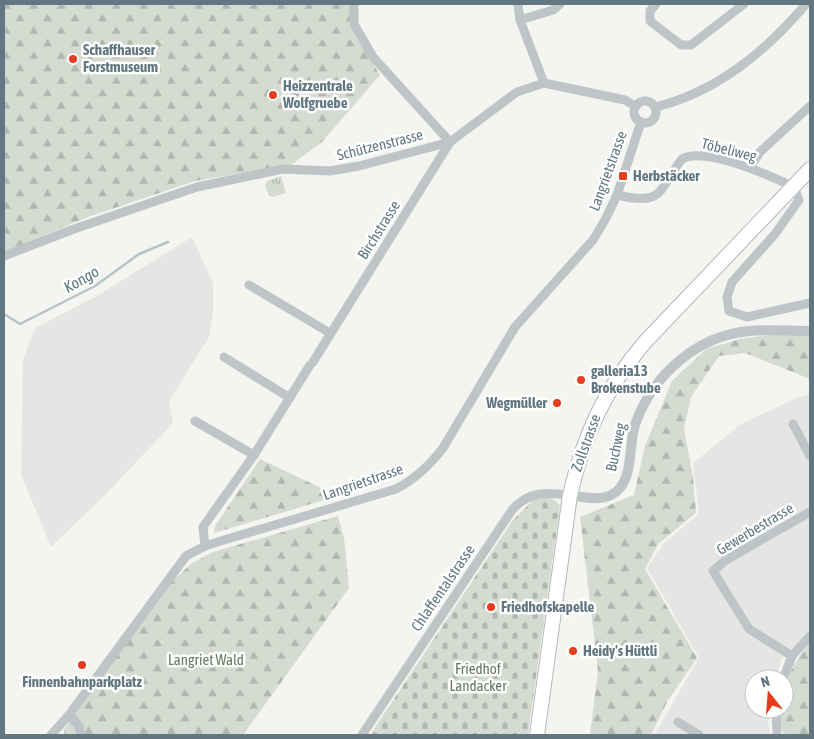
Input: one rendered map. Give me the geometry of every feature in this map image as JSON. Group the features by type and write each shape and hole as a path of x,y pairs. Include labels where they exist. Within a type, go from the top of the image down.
{"main road":[{"name":"Zollstrasse","path":"537,735 570,495 588,430 599,407 633,357 810,169"}],"street":[{"path":"354,4 354,24 373,57 450,142"},
{"path":"518,4 520,20 544,83 625,100 635,106"},
{"path":"520,20 553,10 560,4"},
{"path":"656,4 650,11 650,21 681,45 690,45 744,4"},
{"path":"656,108 685,99 734,73 785,29 806,4"},
{"name":"Schützenstrasse","path":"4,256 74,229 197,187 283,169 330,171 360,166 450,142 517,92 544,83"},
{"path":"644,100 651,102 656,108 654,119 648,123 641,122 634,114 635,106 644,100"},
{"path":"750,167 760,152 810,106"},
{"name":"Langrietstrasse","path":"51,735 69,715 182,560 205,546 396,489 419,475 443,448 515,327 594,240 617,195 641,122"},
{"name":"Birchstrasse","path":"205,546 203,527 254,455 450,142"},
{"name":"Töbeliweg","path":"617,195 647,199 653,197 659,193 679,163 686,156 694,155 750,167 794,187"},
{"path":"794,187 799,200 774,234 732,282 727,298 730,311 748,317 810,302"},
{"path":"250,285 330,333"},
{"name":"Buchweg","path":"570,495 600,498 613,494 619,489 627,473 635,423 648,395 665,373 686,355 707,343 748,331 810,331"},
{"path":"224,357 290,398"},
{"path":"195,421 254,455"},
{"path":"793,424 810,456"},
{"name":"Chlaffentalstrasse","path":"362,735 520,500 537,493 570,495"},
{"name":"Gewerbestrasse","path":"792,656 749,629 713,571 726,560 810,512"},
{"path":"786,669 792,656 810,636"},
{"path":"69,715 79,726 81,735"},
{"path":"776,719 777,735"},
{"path":"678,722 699,735"}],"shaded area":[{"path":"192,237 213,283 213,313 209,337 169,401 173,423 106,494 51,547 21,474 23,360 35,328 97,296"},
{"path":"810,394 810,631 781,660 779,669 744,669 744,719 769,719 771,735 654,735 699,658 647,568 664,543 699,514 693,463 741,424 799,397"}],"green space":[{"path":"4,4 358,4 350,14 356,37 380,75 322,142 291,165 195,181 88,217 4,252"},
{"path":"281,176 286,193 273,197 269,196 265,186 267,181"},
{"path":"784,333 810,334 810,379 745,353 719,356 691,397 684,429 693,477 696,513 658,544 645,569 697,658 667,702 651,735 590,735 598,671 580,517 634,495 645,446 672,381 706,349 740,339"},
{"path":"260,459 338,496 214,533 215,526"},
{"name":"Friedhof Landacker","path":"535,498 551,498 560,505 528,735 370,735 513,520"},
{"name":"Langriet Wald","path":"338,516 344,538 349,588 243,735 64,735 64,729 169,584 192,563 213,552"},
{"path":"810,643 810,735 783,735 780,719 794,719 794,669 792,669"}],"waterway":[{"name":"Kongo","path":"4,314 20,324 95,286 139,254 168,242"}],"place":[{"name":"Schaffhauser Forstmuseum","path":"73,59"},
{"name":"Heizzentrale Wolfgruebe","path":"273,95"},
{"name":"Herbstäcker","path":"623,176"},
{"name":"galleria13 Brokenstube","path":"581,380"},
{"name":"Wegmüller","path":"557,403"},
{"name":"Friedhofskapelle","path":"491,607"},
{"name":"Heidy's Hüttli","path":"573,651"},
{"name":"Finnenbahnparkplatz","path":"82,665"}]}
